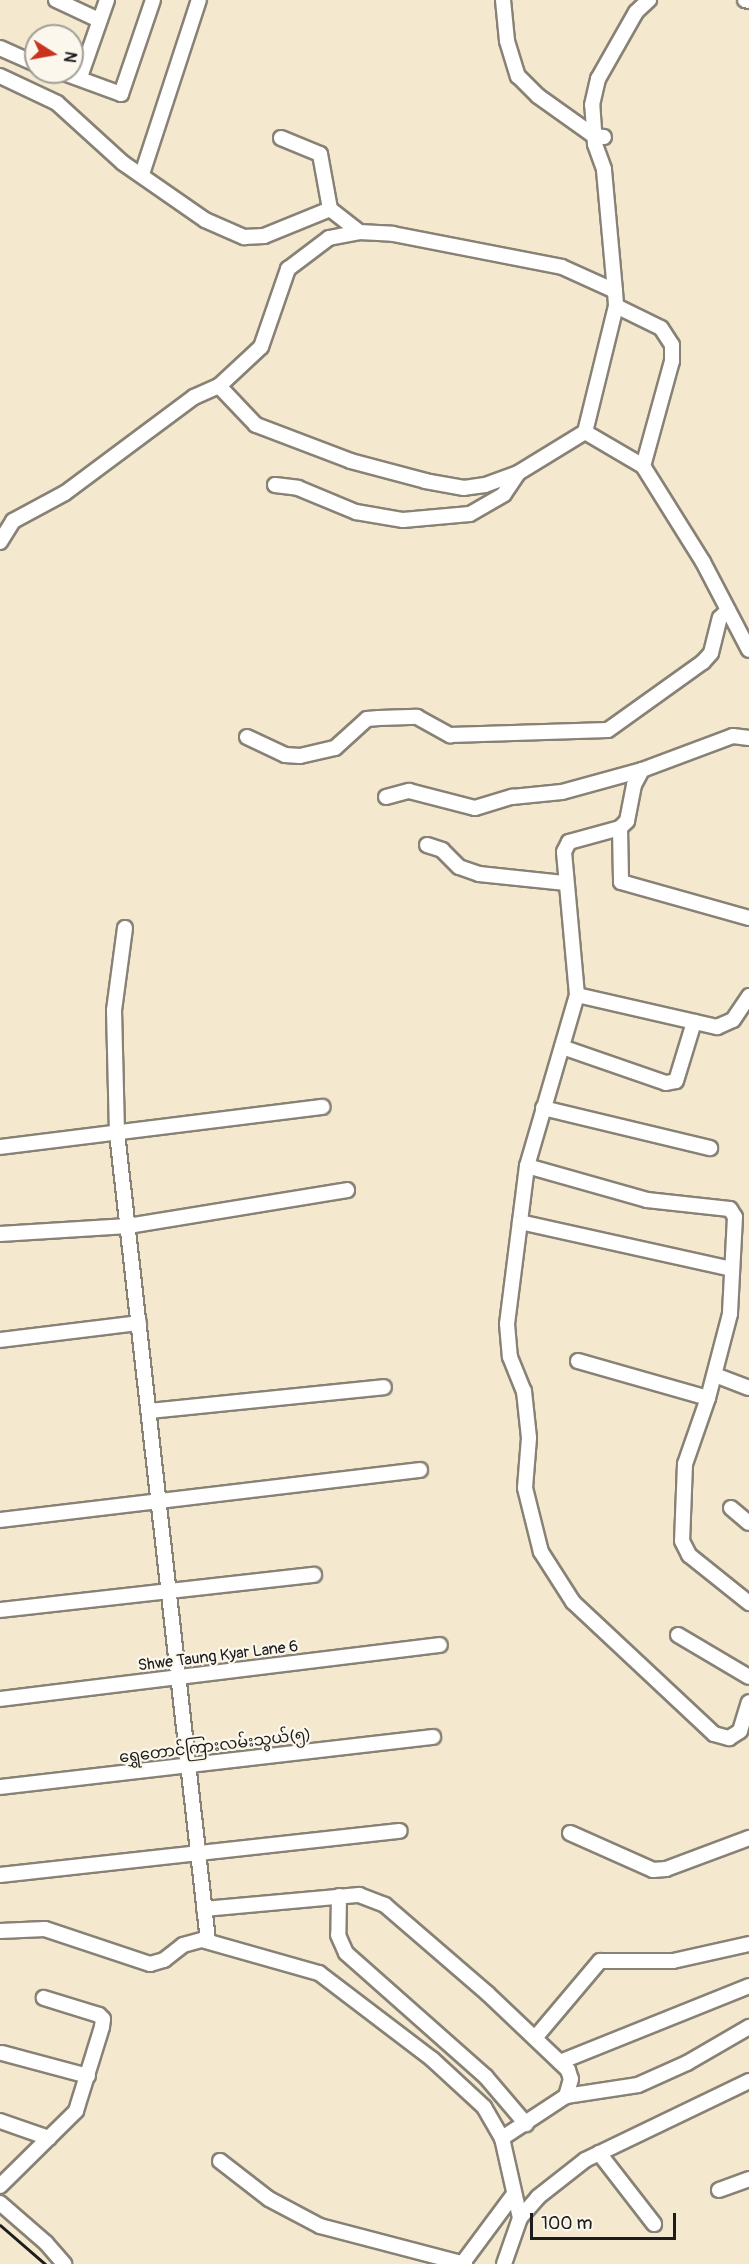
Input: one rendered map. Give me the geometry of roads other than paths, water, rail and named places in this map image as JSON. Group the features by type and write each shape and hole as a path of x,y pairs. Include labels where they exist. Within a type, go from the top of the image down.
{"street":[{"path":"84,65 107,0"},
{"path":"84,79 121,93 153,0"},
{"path":"503,0 507,41 518,76 538,96 599,136"},
{"path":"219,386 256,425 351,461 465,488 485,485 518,473 585,432 616,306 604,169 592,105 598,79 636,12 648,0"},
{"path":"60,1 99,20"},
{"path":"142,174 195,2"},
{"path":"0,48 24,59"},
{"path":"0,76 57,104 142,174 205,220 244,237 264,236 330,209"},
{"path":"281,138 320,154 330,209 359,232"},
{"path":"0,542 13,521 64,493 194,397 219,386 261,347 288,269 329,238 359,232 393,234 562,267 615,291"},
{"path":"616,306 661,328 672,345 672,361 643,466"},
{"path":"585,432 643,466 749,650"},
{"path":"275,485 298,488 356,512 403,520 470,514 504,494 518,473"},
{"path":"247,737 285,755 300,756 334,748 368,720 379,718 417,717 450,735 608,730 703,662 711,653 720,618 728,610"},
{"path":"386,797 409,792 475,808 512,797 562,792 642,770 733,736 749,738"},
{"path":"642,770 634,785 627,821 620,828 568,842 564,852 564,883 573,930 578,995 527,1166 507,1324 510,1357 524,1391 529,1438 525,1488 541,1552 573,1602 714,1734 729,1738 740,1731 749,1702"},
{"path":"620,828 621,882 749,918"},
{"path":"427,845 441,850 459,867 479,874 564,883"},
{"path":"124,928 114,1010 117,1133 208,1941"},
{"path":"578,995 694,1022 726,1026 749,996"},
{"path":"562,1047 666,1083 676,1081 694,1022"},
{"path":"0,1146 323,1107"},
{"path":"543,1108 710,1148"},
{"path":"527,1166 647,1200 730,1209 736,1226 730,1314 708,1398 685,1464 682,1541 689,1555 749,1603"},
{"path":"0,1234 128,1226 347,1190"},
{"path":"520,1222 732,1269"},
{"path":"0,1340 139,1323"},
{"path":"579,1361 708,1398"},
{"path":"715,1374 749,1388"},
{"path":"149,1411 384,1387"},
{"path":"0,1520 420,1470"},
{"path":"731,1508 749,1523"},
{"path":"0,1610 314,1575"},
{"path":"678,1635 749,1677"},
{"name":"Shwe Taung Kyar Lane 6","path":"0,1699 440,1645"},
{"name":"ရွှေတောင်ကြားလမ်းသွယ်(၅)","path":"0,1787 433,1737"},
{"path":"0,1875 400,1831"},
{"path":"570,1833 653,1870 666,1869 749,1838"},
{"path":"204,1909 339,1896 372,1897 385,1905 560,2062 571,2079 566,2096"},
{"path":"339,1896 338,1935 346,1953 486,2077 525,2124"},
{"path":"0,1931 45,1929 150,1964 164,1960 194,1940 208,1941 319,1973 462,2085 484,2108 502,2138 520,2218"},
{"path":"535,2038 600,1961 673,1961 749,1944"},
{"path":"560,2062 749,1986"},
{"path":"0,2186 76,2111 103,2019 44,1998"},
{"path":"502,2138 566,2096 638,2085 687,2063 749,2027"},
{"path":"2,2053 88,2076"},
{"path":"504,2264 520,2218 538,2197 598,2153 749,2081"},
{"path":"0,2121 49,2138"},
{"path":"598,2153 654,2224"},
{"path":"220,2161 269,2199 320,2226 463,2264 513,2194"},
{"path":"719,2190 749,2179"},
{"path":"0,2203 46,2242 64,2264"}],"railway":[{"path":"0,2225 45,2264"}]}
